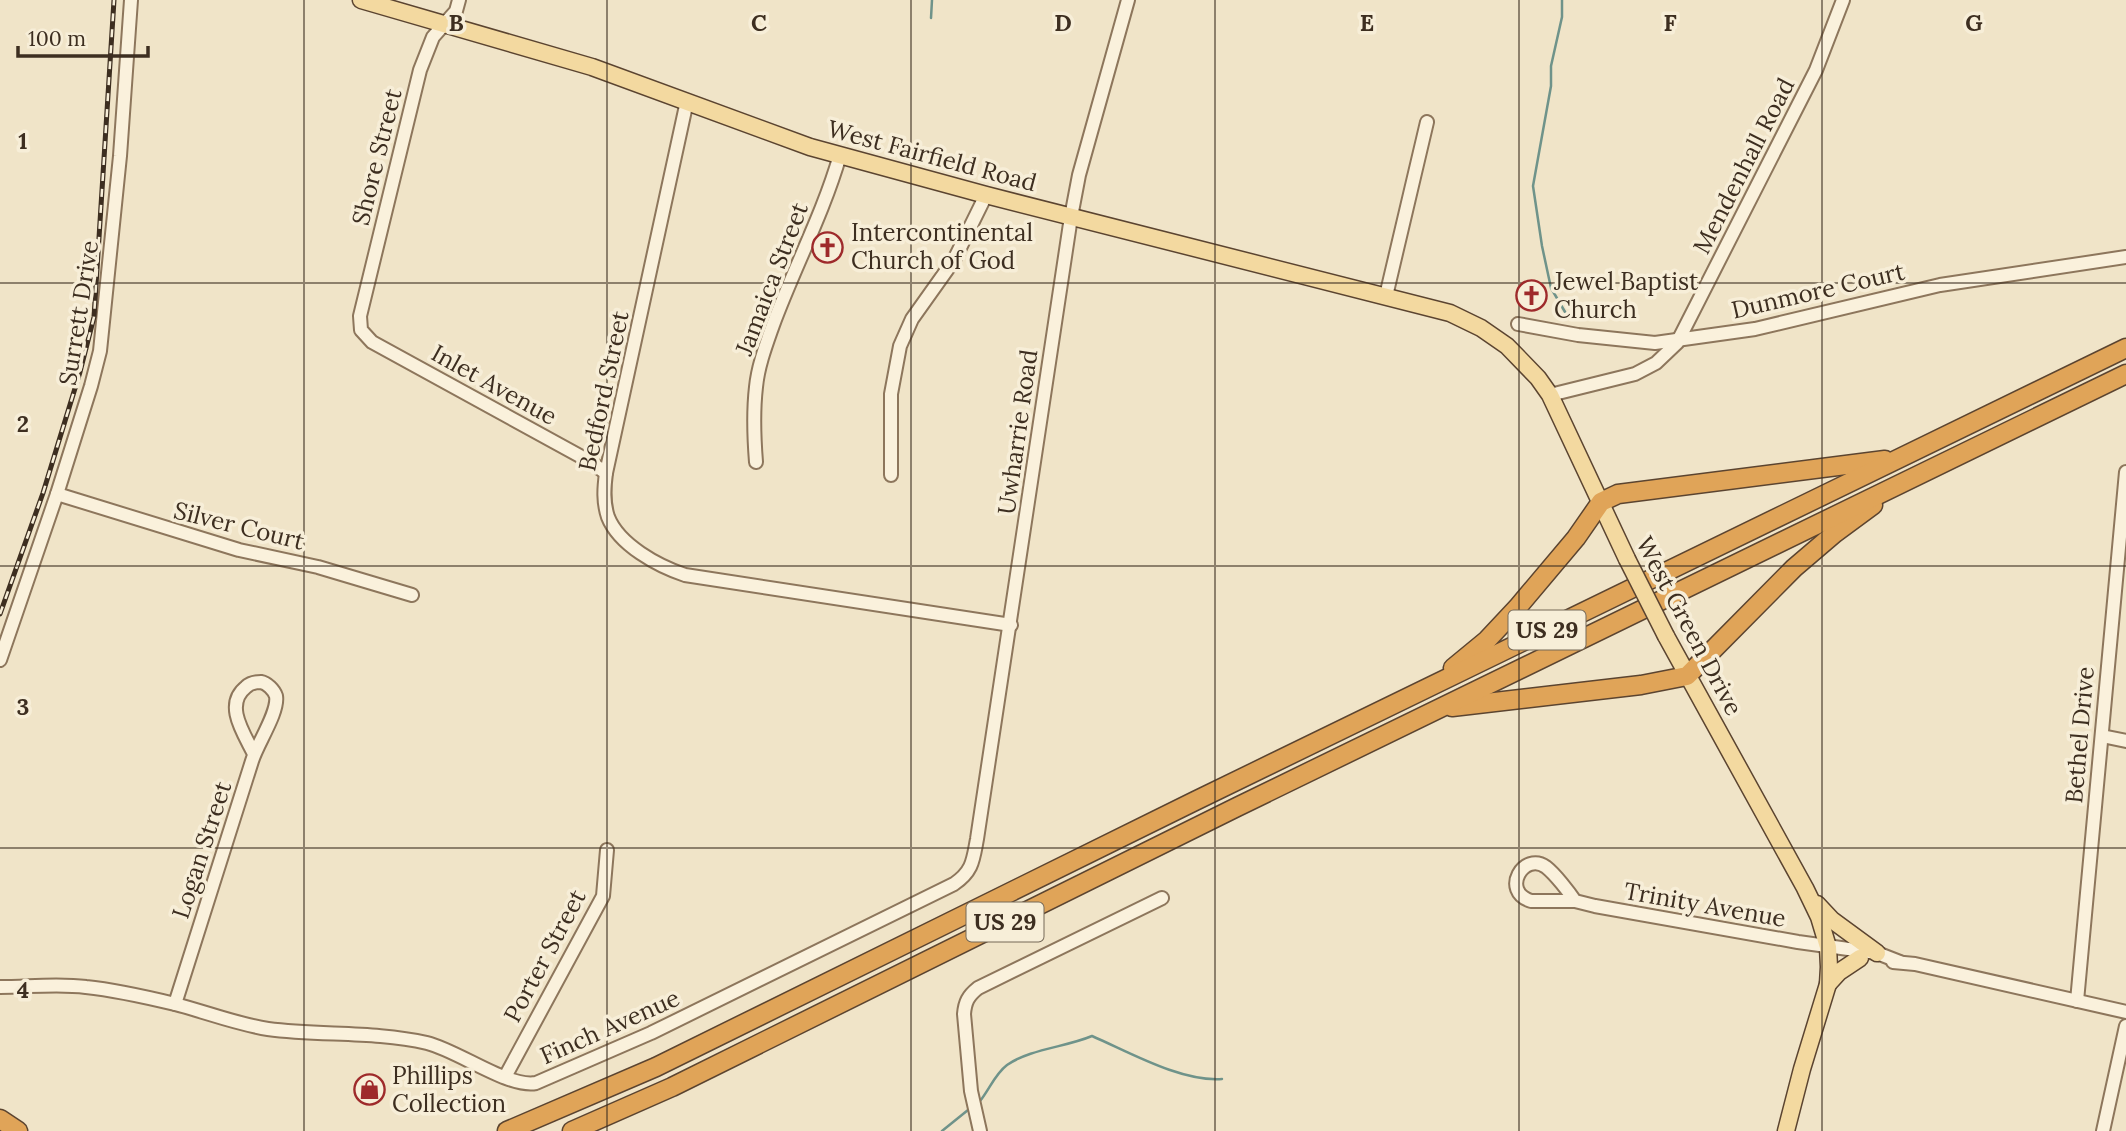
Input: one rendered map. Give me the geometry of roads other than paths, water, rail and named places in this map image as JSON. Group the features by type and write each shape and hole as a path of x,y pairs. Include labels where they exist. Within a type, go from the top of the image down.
{"highway":[{"name":"US 29","path":"508,1131 656,1067 2126,348"},
{"name":"US 29","path":"572,1131 672,1087 1437,709 2126,374"},
{"path":"1431,686 1487,640 1517,608 1576,538 1601,502 1618,494 1899,458"},
{"path":"1437,709 1641,685 1687,676 1794,568 1835,533 1913,476"},
{"path":"0,1119 18,1131"}],"main road":[{"name":"West Fairfield Road","path":"361,0 586,65 810,147 986,195 1450,313 1495,337"},
{"name":"West Green Drive","path":"1495,337 1520,357 1550,394 1666,636 1808,894 1818,917 1828,947 1828,984 1786,1131"},
{"path":"1808,894 1832,919 1877,953"},
{"name":"West Green Drive","path":"1818,1020 1822,967 1828,947"},
{"path":"1828,984 1839,972 1860,958"}],"street":[{"name":"Surrett Drive","path":"0,660 57,495 100,351 120,156 131,0"},
{"name":"Shore Street","path":"363,334 359,323 360,316 420,70 433,37 456,11 459,0"},
{"name":"Uwharrie Road","path":"966,874 972,864 977,839 1071,217 1079,175 1128,0"},
{"name":"Mendenhall Road","path":"1550,394 1635,374 1656,363 1678,340 1816,71 1843,0"},
{"name":"Bedford Street","path":"687,101 606,473 604,496 609,520 623,538 639,551 674,571 695,577 1011,625"},
{"path":"1387,296 1427,122"},
{"name":"Jamaica Street","path":"756,462 753,424 756,385 763,354 785,291 816,223 840,155"},
{"path":"891,475 891,394 900,345 912,319 954,260 986,195"},
{"name":"Dunmore Court","path":"1518,324 1578,335 1655,343 1755,329 1940,285 2126,257"},
{"name":"Inlet Avenue","path":"363,334 372,342 589,461 606,473"},
{"name":"Bethel Drive","path":"2077,1001 2126,479"},
{"name":"Silver Court","path":"57,495 239,550 318,567 412,595"},
{"name":"Logan Street","path":"175,1004 254,754 274,711 275,693 265,683 251,683 243,689 236,711 238,722 254,754"},
{"path":"2102,736 2126,741"},
{"name":"Porter Street","path":"505,1077 603,895 607,850"},
{"name":"Trinity Avenue","path":"1576,901 1546,867 1535,864 1520,871 1516,886 1525,899 1538,902 1576,901 1828,947 1877,953 1900,962 2126,1012"},
{"name":"Finch Avenue","path":"0,987 84,986 175,1004 269,1029 351,1034 427,1043 452,1051 505,1077 528,1084 577,1066 651,1033 933,895 966,874"},
{"path":"980,1131 971,1091 964,1014 964,1006 971,994 978,988 1162,898"},
{"name":"Trinity Avenue","path":"1828,947 1860,958 1900,962"},
{"path":"2103,1131 2126,1026"}],"waterway":[{"path":"931,18 932,0"},
{"path":"1562,0 1562,17 1551,66 1551,86 1533,186 1551,288 1568,317"},
{"path":"980,1101 1007,1065 1037,1052 1092,1036 1173,1071 1206,1079 1222,1079"},
{"path":"942,1131 968,1110"}],"railway":[{"path":"0,614 43,493 94,317 114,0"}],"place":[{"name":"Intercontinental Church of God","path":"828,247"},
{"name":"Jewel Baptist Church","path":"1531,296"},
{"name":"Phillips Collection","path":"369,1090"}]}
